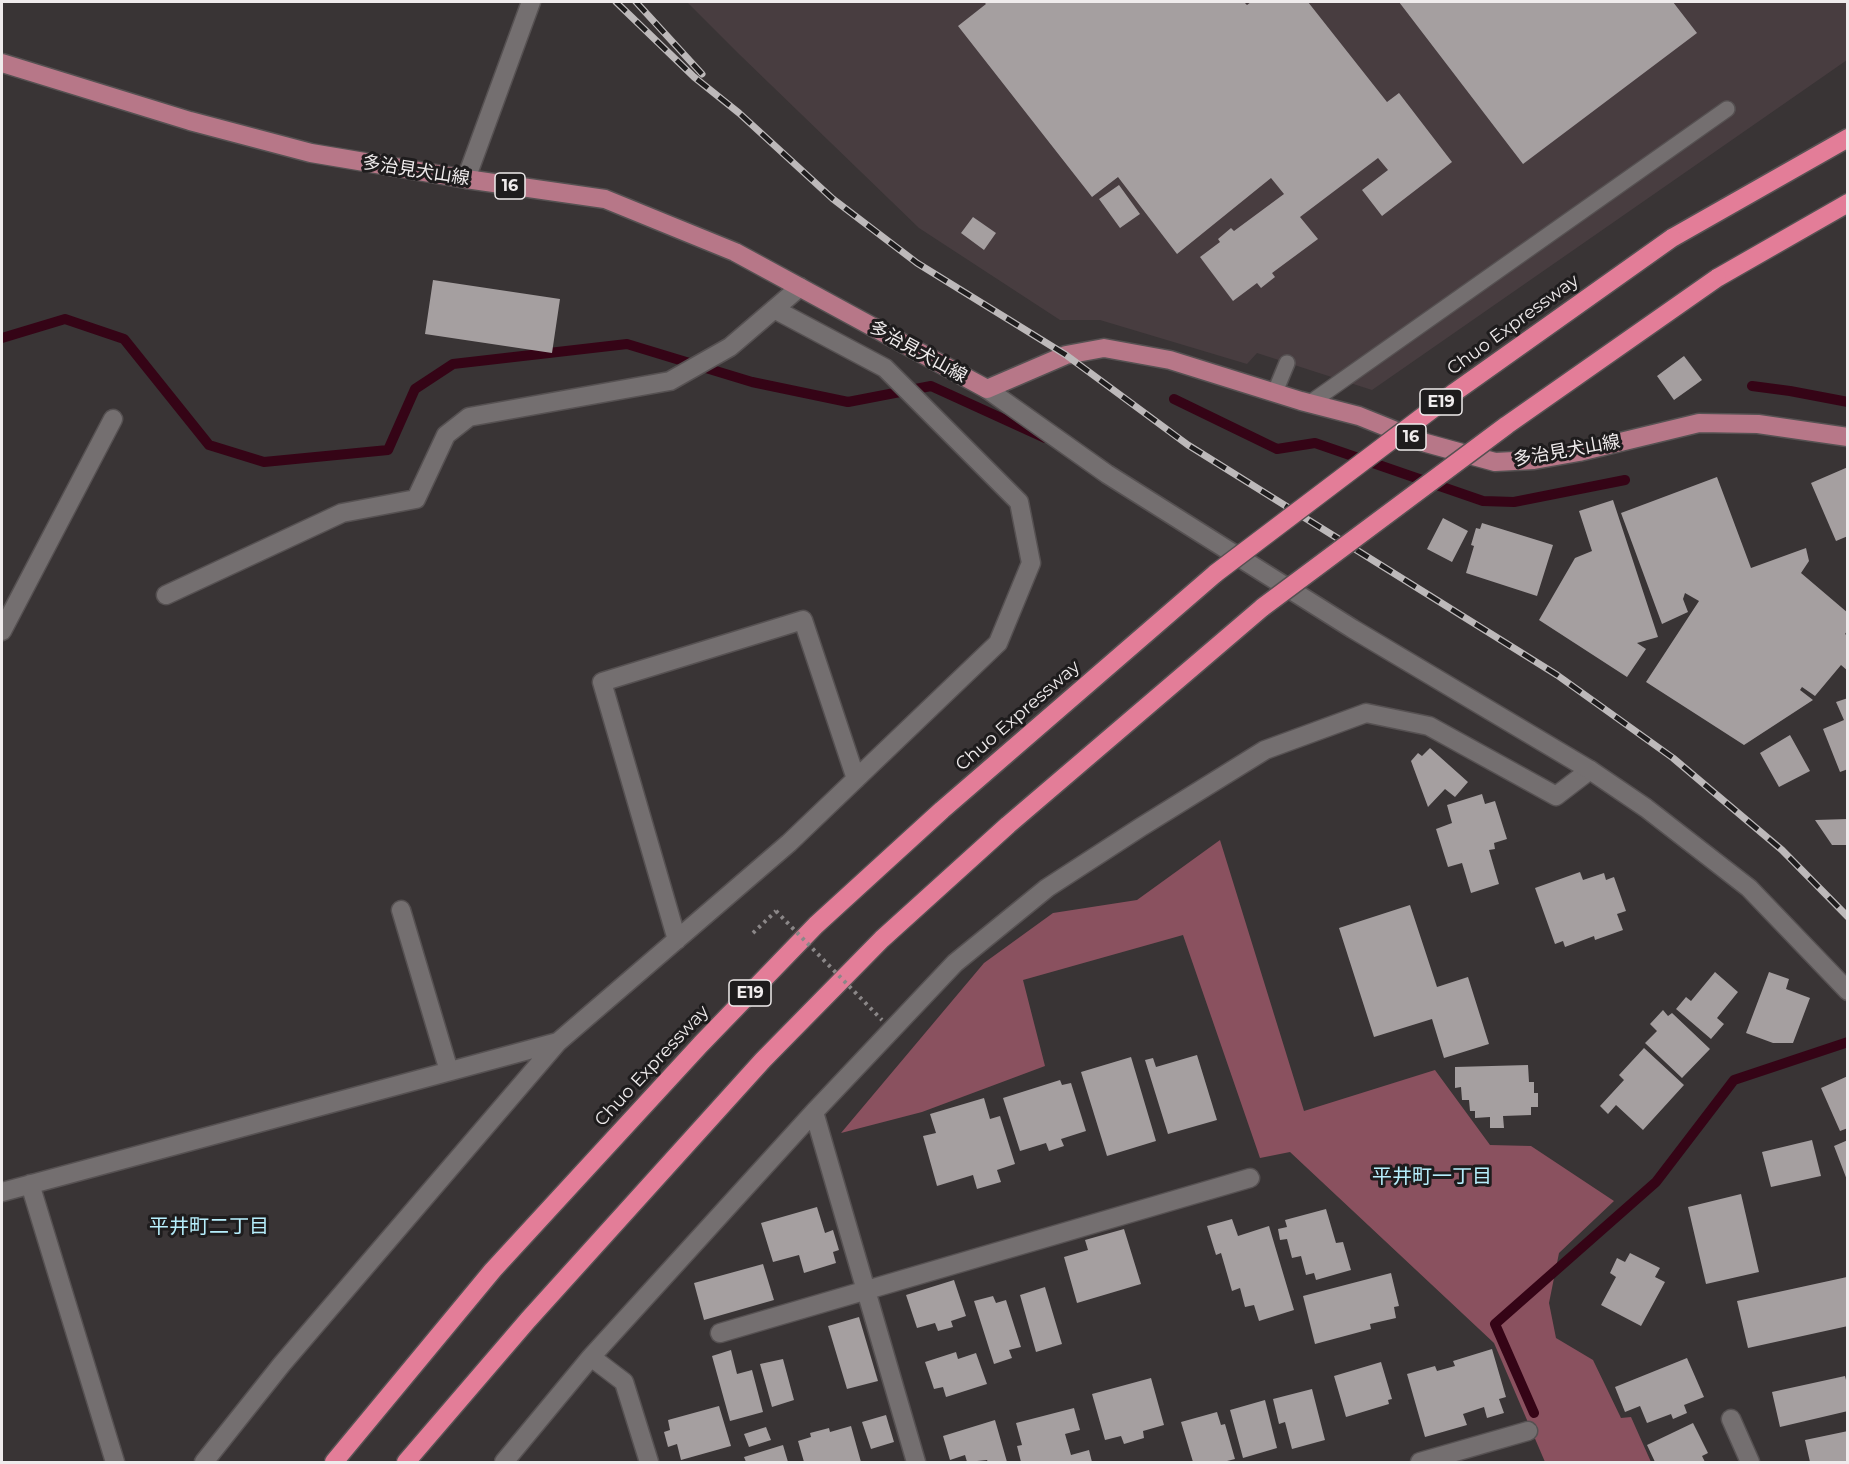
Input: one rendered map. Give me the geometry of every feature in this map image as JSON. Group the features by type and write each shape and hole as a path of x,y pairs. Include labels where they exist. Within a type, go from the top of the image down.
{"highway":[{"name":"Chuo Expressway","path":"334,1462 493,1270 701,1044 816,925 942,810 1216,573 1455,392 1672,238 1848,138"},
{"path":"406,1462 528,1320 747,1078 882,939 1008,825 1263,607 1507,426 1717,278 1848,203"}],"main road":[{"name":"多治見犬山線","path":"2,63 190,122 311,153 605,199 735,252 987,389 1066,355 1104,348 1170,360 1359,416 1426,443 1495,462 1534,460 1579,452 1699,423 1758,424 1848,436"}],"street":[{"path":"466,179 531,2"},
{"path":"166,595 342,513 416,499 446,435 469,417 670,381 730,347 800,286"},
{"path":"204,1462 282,1364 558,1042 789,843 998,643 1031,563 1019,502 885,368 774,309"},
{"path":"987,389 1107,474 1353,629 1590,770 1646,808 1749,888 1848,992"},
{"path":"2,631 113,419"},
{"path":"677,940 602,682 803,621 856,779"},
{"path":"504,1462 591,1357 814,1112 955,963 1038,896 1141,827 1265,750 1366,713 1429,726 1556,796 1590,770"},
{"path":"401,910 449,1071"},
{"path":"2,1192 558,1042"},
{"path":"814,1112 916,1462"},
{"path":"720,1333 1250,1178"},
{"path":"30,1184 115,1462"},
{"path":"591,1357 624,1382 649,1462"},
{"path":"1731,1419 1750,1462"},
{"path":"1420,1462 1527,1431"}],"lane":[{"path":"1310,403 1727,109"},
{"path":"1275,392 1287,363"}],"path":[{"path":"753,933 776,911 882,1020"}],"shaded area":[{"path":"687,2 1847,2 1847,60 1372,390 1257,353 1247,364 1100,320 1060,320 919,228"},
{"path":"1220,840 1304,1111 1435,1070 1490,1145 1531,1146 1614,1201 1559,1253 1549,1303 1556,1338 1593,1360 1621,1418 1631,1417 1651,1462 1545,1462 1494,1343 1290,1152 1260,1158 1183,935 1023,980 1045,1066 922,1112 841,1133 984,963 1053,913 1137,900"}],"building":[{"path":"984,2 1244,2 1247,5 1251,2 1308,2 1387,102 1399,93 1452,162 1382,216 1362,190 1388,170 1378,158 1300,217 1318,239 1272,273 1275,277 1261,288 1257,283 1233,301 1200,257 1220,242 1218,239 1231,228 1234,231 1284,194 1271,178 1177,254 1118,177 1092,197 958,26 986,4"},
{"path":"1399,2 1673,2 1697,33 1523,164"},
{"path":"1119,185 1140,214 1120,228 1099,199"},
{"path":"973,217 996,233 984,250 961,233"},
{"path":"433,280 560,299 552,353 425,334"},
{"path":"1684,356 1702,380 1674,400 1657,376"},
{"path":"1848,467 1848,536 1836,541 1811,483"},
{"path":"1717,477 1751,568 1806,548 1809,561 1801,573 1848,613 1848,630 1845,634 1848,636 1848,671 1841,665 1815,696 1802,687 1800,690 1813,700 1744,745 1646,682 1699,601 1685,593 1683,599 1688,612 1662,624 1621,513"},
{"path":"1613,500 1658,637 1637,643 1646,649 1627,677 1539,620 1575,558 1592,551 1579,511"},
{"path":"1443,518 1468,531 1452,562 1427,549"},
{"path":"1482,523 1553,545 1537,596 1466,573 1474,546 1471,545 1476,528 1480,529"},
{"path":"1848,698 1848,769 1840,772 1823,729 1844,720 1836,702"},
{"path":"1790,735 1810,771 1779,787 1760,753"},
{"path":"1430,748 1468,782 1455,797 1445,789 1428,807 1411,761 1418,753 1422,756"},
{"path":"1482,794 1485,804 1495,801 1507,839 1494,843 1495,849 1489,850 1499,884 1471,893 1462,863 1448,867 1436,829 1452,823 1447,805"},
{"path":"1848,819 1848,845 1832,845 1815,820"},
{"path":"1580,872 1583,880 1604,873 1606,880 1614,877 1626,911 1617,914 1623,930 1595,940 1594,936 1565,947 1563,941 1555,944 1535,888"},
{"path":"1410,905 1437,987 1468,977 1489,1044 1444,1058 1432,1019 1374,1037 1339,928"},
{"path":"1715,972 1738,992 1717,1018 1724,1024 1711,1039 1676,1009 1686,997 1691,1001"},
{"path":"1769,972 1789,979 1786,989 1810,998 1793,1043 1773,1043 1746,1033"},
{"path":"1663,1010 1668,1016 1672,1013 1710,1049 1682,1078 1645,1043 1657,1031 1650,1024"},
{"path":"1644,1048 1684,1085 1643,1130 1616,1105 1608,1114 1600,1106 1624,1080 1619,1075"},
{"path":"1197,1055 1217,1120 1168,1134 1145,1060 1153,1058 1156,1067"},
{"path":"1131,1057 1156,1141 1107,1156 1081,1072"},
{"path":"1528,1065 1529,1082 1534,1082 1534,1093 1538,1093 1538,1107 1531,1107 1531,1115 1503,1116 1504,1128 1490,1128 1490,1117 1475,1118 1475,1111 1470,1111 1469,1100 1462,1100 1461,1087 1455,1088 1455,1067"},
{"path":"1848,1076 1848,1128 1840,1131 1821,1088"},
{"path":"1060,1080 1062,1085 1071,1083 1086,1131 1061,1139 1064,1146 1049,1151 1046,1143 1020,1151 1003,1098"},
{"path":"984,1098 990,1119 1000,1116 1015,1164 997,1170 1001,1182 977,1189 973,1175 937,1186 923,1136 936,1133 930,1114"},
{"path":"1812,1140 1821,1176 1771,1187 1762,1152"},
{"path":"1848,1140 1848,1180 1847,1180 1834,1146"},
{"path":"1741,1194 1759,1272 1706,1284 1688,1207"},
{"path":"817,1207 825,1233 833,1230 839,1250 833,1252 836,1263 804,1273 799,1255 773,1262 761,1223"},
{"path":"1326,1209 1336,1243 1343,1242 1351,1270 1316,1280 1314,1273 1306,1275 1301,1256 1292,1258 1287,1239 1280,1240 1278,1229 1287,1227 1285,1220"},
{"path":"1232,1219 1238,1236 1269,1226 1294,1310 1259,1321 1254,1305 1245,1307 1240,1288 1232,1291 1221,1253 1216,1255 1207,1226"},
{"path":"1124,1229 1141,1284 1077,1303 1064,1257 1088,1250 1085,1240"},
{"path":"1630,1253 1660,1268 1655,1277 1665,1282 1641,1326 1601,1305 1616,1277 1610,1273 1617,1258 1625,1262"},
{"path":"763,1264 774,1300 704,1320 694,1283"},
{"path":"1391,1273 1399,1306 1394,1307 1396,1318 1370,1324 1371,1329 1315,1344 1303,1296"},
{"path":"1847,1277 1848,1326 1748,1348 1737,1301"},
{"path":"954,1280 966,1316 951,1321 953,1327 938,1331 935,1323 917,1328 906,1295"},
{"path":"1045,1287 1062,1344 1036,1352 1020,1295"},
{"path":"993,1296 996,1303 1006,1300 1021,1347 1009,1350 1012,1358 994,1364 974,1301"},
{"path":"859,1317 878,1381 847,1389 828,1326"},
{"path":"1492,1349 1506,1397 1499,1399 1504,1413 1487,1418 1484,1407 1463,1414 1467,1425 1425,1437 1407,1374 1435,1366 1437,1371 1455,1366 1453,1361"},
{"path":"731,1350 737,1374 752,1370 763,1412 730,1421 712,1356"},
{"path":"956,1352 958,1359 976,1353 987,1384 946,1397 943,1387 934,1389 925,1362"},
{"path":"1687,1358 1704,1397 1684,1405 1687,1413 1673,1419 1671,1414 1647,1423 1640,1406 1625,1412 1615,1387"},
{"path":"783,1359 794,1400 772,1407 760,1364"},
{"path":"1381,1362 1392,1399 1388,1400 1389,1404 1346,1417 1334,1376"},
{"path":"1845,1376 1848,1388 1848,1411 1780,1427 1772,1392"},
{"path":"1151,1378 1164,1425 1143,1431 1144,1438 1124,1444 1121,1436 1105,1440 1092,1394"},
{"path":"1312,1389 1325,1440 1292,1449 1285,1422 1279,1424 1273,1399"},
{"path":"1265,1400 1277,1448 1243,1458 1230,1410"},
{"path":"719,1406 731,1446 681,1460 677,1444 668,1447 664,1432 670,1430 668,1420"},
{"path":"1074,1408 1080,1430 1065,1434 1071,1455 1089,1450 1092,1462 1021,1462 1017,1446 1022,1445 1016,1423"},
{"path":"1217,1412 1221,1425 1225,1424 1235,1459 1223,1462 1193,1462 1181,1422"},
{"path":"886,1415 894,1442 871,1449 862,1422"},
{"path":"995,1420 1007,1462 988,1462 987,1460 967,1462 965,1455 950,1460 943,1436"},
{"path":"1693,1423 1708,1453 1702,1456 1705,1462 1655,1462 1647,1445"},
{"path":"851,1426 861,1462 804,1462 798,1441 811,1437 810,1433 829,1428 830,1432"},
{"path":"766,1427 771,1440 749,1447 744,1434"},
{"path":"1848,1431 1848,1462 1810,1462 1805,1440"},
{"path":"783,1445 788,1462 746,1462 744,1457"}],"waterway":[{"path":"2,338 65,319 124,339 209,445 264,462 388,450 415,389 453,364 627,344 752,382 848,402 931,386 1045,438"},
{"path":"1752,386 1848,402"},
{"path":"1174,399 1277,449 1315,443 1483,501 1514,502 1625,480"},
{"path":"1534,1413 1495,1324 1656,1182 1734,1080 1848,1042"}],"railway":[{"path":"616,2 694,77 739,113 833,199 917,263 1066,355 1188,445 1557,675 1673,758 1782,850 1848,917"},
{"path":"636,2 702,74"}],"district":[{"name":"平井町一丁目","path":"1432,1177"},
{"name":"平井町二丁目","path":"209,1227"}]}
